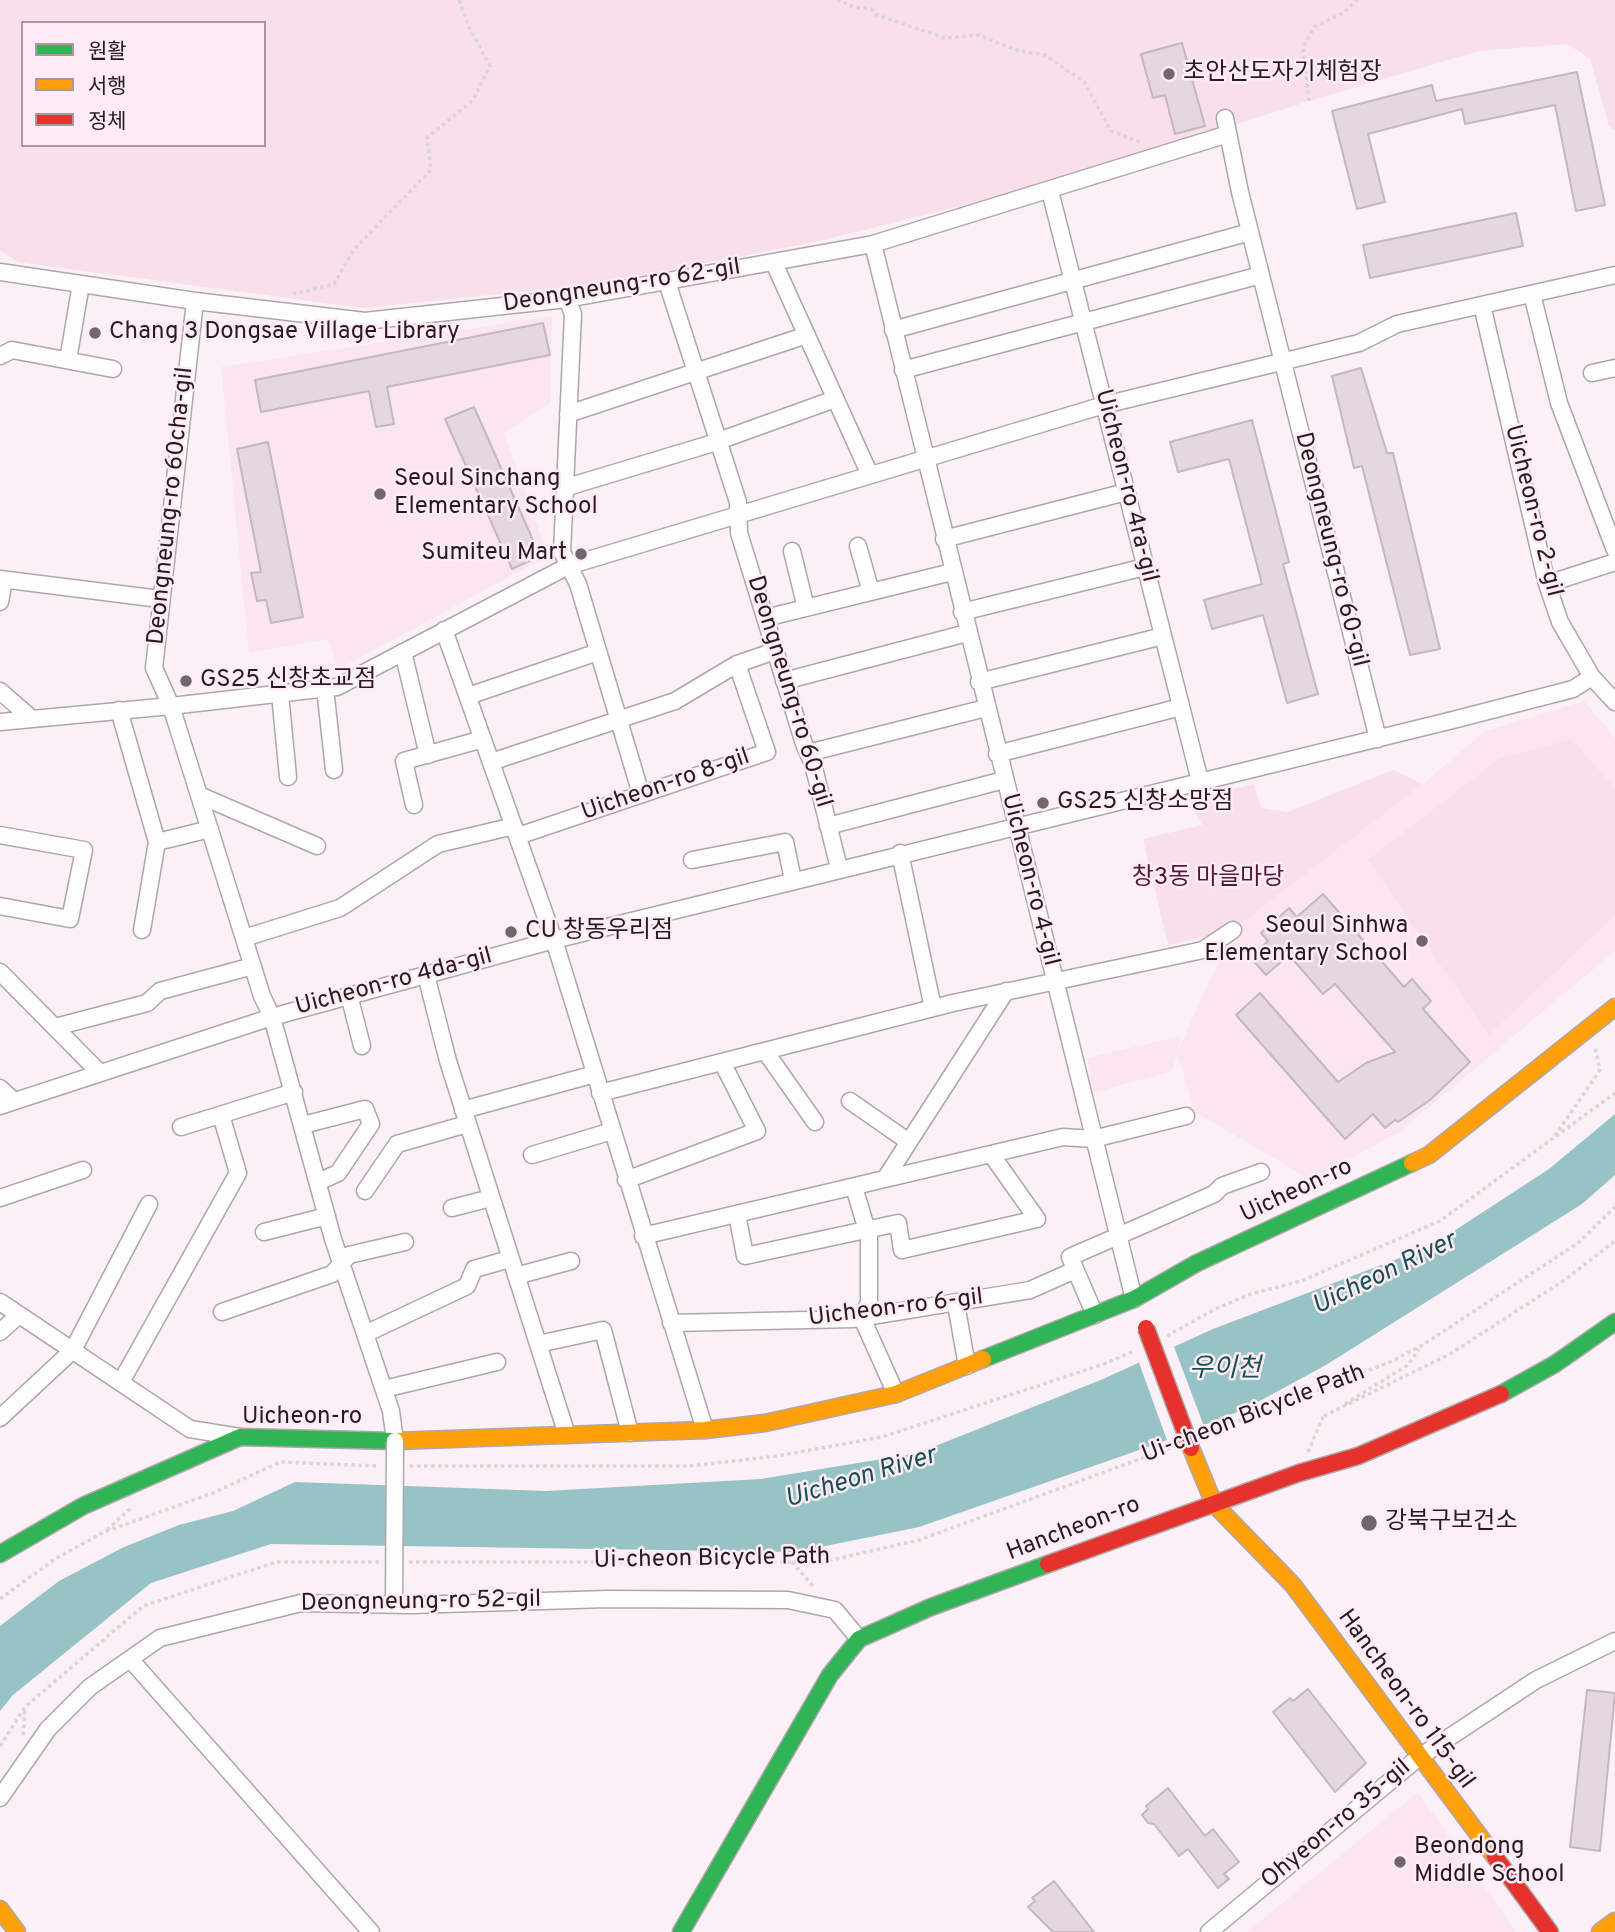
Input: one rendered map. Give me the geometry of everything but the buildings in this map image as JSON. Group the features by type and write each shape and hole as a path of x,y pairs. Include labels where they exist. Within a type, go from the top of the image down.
{"street":[{"name":"Deongneung-ro 62-gil","path":"0,272 195,301 365,321 567,299 774,264 873,244 1050,191 1227,126"},
{"name":"Deongneung-ro 60-gil","path":"1227,126 1250,232 1378,739"},
{"name":"Uicheon-ro 4ra-gil","path":"1050,191 1200,781"},
{"path":"893,331 1250,232"},
{"path":"873,244 923,458"},
{"path":"774,264 870,475"},
{"path":"903,370 1261,275"},
{"path":"0,722 337,687 568,566 1104,405 1359,343 1397,324 1615,275"},
{"name":"Deongneung-ro 60-gil","path":"667,282 738,502 739,533 808,753 839,869"},
{"path":"68,360 81,284"},
{"path":"1532,294 1559,403 1615,550"},
{"path":"567,299 573,314 562,552 579,584 641,794"},
{"name":"Deongneung-ro 60cha-gil","path":"195,301 154,668 171,706 253,966 272,1017 341,1263 391,1411 395,1441 394,1604"},
{"name":"Uicheon-ro 2-gil","path":"1482,305 1547,583 1560,622 1592,677 1615,702"},
{"path":"568,414 807,335"},
{"path":"0,356 12,350 113,369"},
{"path":"1592,373 1615,368"},
{"path":"564,488 835,398"},
{"name":"Uicheon-ro 4-gil","path":"923,458 1134,1299"},
{"path":"944,539 1126,492"},
{"path":"858,546 872,592"},
{"path":"792,551 806,608"},
{"path":"1547,583 1615,562"},
{"path":"962,611 1145,567"},
{"path":"765,618 952,572"},
{"path":"0,603 2,579 160,599"},
{"path":"444,630 554,940 643,1236 705,1430"},
{"path":"784,681 967,634"},
{"path":"979,682 1163,636"},
{"path":"404,652 428,755"},
{"path":"468,696 598,652"},
{"path":"491,762 674,701 737,664 775,652"},
{"name":"Uicheon-ro 8-gil","path":"244,938 340,908 438,844 516,831 641,794 767,752 737,664"},
{"path":"1015,825 1378,739 1573,689 1592,677"},
{"path":"325,688 334,770"},
{"path":"0,691 32,719"},
{"path":"280,694 288,777"},
{"path":"997,754 1181,707"},
{"path":"808,753 986,708"},
{"path":"119,710 157,842 142,930"},
{"path":"414,805 404,761 483,739"},
{"name":"Uicheon-ro 4-gil","path":"828,826 1004,780"},
{"path":"199,795 317,846"},
{"name":"Uicheon-ro 4da-gil","path":"7,1104 272,1017 349,995 554,940 1015,825"},
{"path":"157,842 209,829"},
{"path":"0,835 84,850 70,919 0,906"},
{"path":"692,860 785,842 793,880"},
{"path":"900,853 933,1008"},
{"name":"Uicheon-ro 4-gil","path":"1054,980 1203,950 1233,930"},
{"path":"55,1027 147,1003 160,991 253,966"},
{"path":"0,972 100,1073"},
{"path":"426,975 465,1117 567,1435"},
{"path":"600,1093 1054,980"},
{"path":"885,1179 1006,991"},
{"path":"349,995 362,1046"},
{"name":"Uicheon-ro","path":"0,1554 83,1506 240,1437 395,1441 705,1430 765,1423 896,1394 1134,1299 1197,1263 1429,1155 1615,1007"},
{"path":"765,1051 815,1122"},
{"path":"626,1180 757,1131 722,1062"},
{"path":"365,1191 397,1144 465,1117 595,1074"},
{"path":"0,1088 7,1104"},
{"path":"181,1127 294,1092"},
{"path":"850,1101 909,1142"},
{"path":"303,1125 365,1109 371,1124 338,1174 318,1182"},
{"path":"121,1382 238,1173 221,1115"},
{"path":"643,1236 1063,1137 1093,1139 1186,1116"},
{"path":"532,1155 612,1131"},
{"path":"737,1214 745,1256 898,1223 902,1250 1037,1219 991,1154"},
{"path":"0,1198 83,1170"},
{"path":"1095,1315 1072,1264 1118,1235 1261,1172"},
{"path":"853,1187 866,1230 869,1302 862,1318 896,1394"},
{"path":"452,1208 491,1198"},
{"path":"0,1419 73,1350 149,1203"},
{"path":"264,1232 327,1216"},
{"path":"222,1311 332,1275 349,1255 405,1242"},
{"path":"365,1334 467,1286 474,1269 510,1259"},
{"path":"516,1276 571,1261"},
{"name":"Uicheon-ro 6-gil","path":"671,1323 862,1318 1030,1290 1072,1264"},
{"path":"1134,1299 1195,1443 1214,1504"},
{"path":"0,1302 190,1429 240,1437"},
{"path":"956,1304 967,1366"},
{"path":"0,1332 19,1315"},
{"name":"Hancheon-ro","path":"681,1932 830,1675 859,1639 931,1607 1299,1473 1358,1456 1488,1402 1573,1353 1615,1322"},
{"path":"538,1344 603,1330 630,1433"},
{"path":"384,1389 497,1362"},
{"path":"179,1462 187,1452 190,1429"},
{"name":"Hancheon-ro 115-gil","path":"1214,1504 1293,1585 1418,1758 1549,1932"},
{"name":"Deongneung-ro 52-gil","path":"0,1798 48,1729 89,1687 160,1638 301,1603 788,1600 835,1610"},
{"path":"835,1610 859,1639"},
{"name":"Ohyeon-ro 35-gil","path":"1209,1932 1418,1758 1536,1680 1615,1641"},
{"path":"130,1659 371,1932"},
{"path":"0,1909 17,1932"},
{"path":"1600,1932 1615,1921"}],"path":[{"path":"284,297 334,285 354,249 431,170 426,138 473,100 490,66 468,27 459,0"},
{"path":"837,0 854,7 871,9 877,15 945,38 978,35 1020,51 1045,55 1084,82 1111,131 1145,145"},
{"path":"1309,101 1303,48 1314,27 1340,14 1358,0"},
{"path":"1551,1141 1600,1070 1591,1027"},
{"name":"Ui-cheon Bicycle Path","path":"1195,1443 1390,1362 1421,1346 1577,1243 1615,1208"},
{"path":"1324,1416 1450,1354 1566,1279 1615,1241"},
{"path":"1299,1473 1324,1416 1408,1365 1421,1346"},
{"name":"Ui-cheon Bicycle Path","path":"398,1562 823,1562 919,1540 1173,1447"},
{"path":"0,1746 25,1707 144,1606 276,1562 384,1562"},
{"path":"791,1562 835,1610"}],"shaded area":[{"name":"Seoul Sinchang Elementary School","path":"552,316 550,403 504,433 548,556 339,669 328,639 249,653 221,367"},
{"name":"Seoul Sinhwa Elementary School","path":"1584,701 1615,738 1615,951 1398,1133 1311,1180 1195,1112 1177,1053 1172,1071 1093,1093 1087,1058 1181,1036 1178,1050 1233,930 1423,784 1484,732"},
{"name":"Beondong Middle School","path":"1418,1792 1516,1932 1247,1932"}],"green space":[{"path":"0,0 1615,0 1615,130 1609,126 1590,59 1568,44 1479,51 1309,101 1046,185 819,241 598,284 363,308 17,262 0,250"},
{"path":"1571,739 1615,788 1615,915 1489,1035 1368,860 1499,759"},
{"name":"창3동 마을마당","path":"1393,770 1423,784 1233,930 1168,945 1143,839 1202,825 1189,799 1254,784 1261,808 1287,812"}],"water":[{"name":"우이천","path":"1615,1114 1615,1175 1582,1204 1326,1365 1245,1409 1162,1442 919,1527 796,1552 271,1544 151,1583 13,1695 0,1711 0,1626 5,1622 59,1581 124,1547 179,1525 233,1511 295,1482 546,1491 761,1479 918,1453 1103,1379 1213,1329 1431,1246 1549,1169"}],"pier":[{"path":"1173,1344 1205,1429 1168,1443 1138,1360"}],"traffic: fast":[{"path":"983,1359 1134,1299 1197,1263 1412,1163"},
{"path":"1501,1394 1555,1364 1615,1322"},
{"path":"0,1554 83,1506 240,1437 395,1441"},
{"path":"681,1932 830,1675 859,1639 931,1607 1048,1564"}],"traffic: slow":[{"path":"1412,1163 1429,1155 1615,1007"},
{"path":"395,1441 705,1430 765,1423 896,1394 983,1359"},
{"path":"1191,1448 1214,1504 1293,1585 1495,1857"},
{"path":"0,1909 17,1932"},
{"path":"1600,1932 1615,1921"}],"traffic: jam":[{"path":"1146,1328 1191,1448"},
{"path":"1048,1564 1299,1473 1358,1456 1501,1394"},
{"path":"1495,1857 1550,1932"}],"place":[{"name":"초안산도자기체험장","path":"1169,74"},
{"name":"Chang 3 Dongsae Village Library","path":"95,333"},
{"name":"Seoul Sinchang Elementary School","path":"380,494"},
{"name":"Sumiteu Mart","path":"581,554"},
{"name":"GS25 신창초교점","path":"186,681"},
{"name":"GS25 신창소망점","path":"1043,803"},
{"name":"CU 창동우리점","path":"511,932"},
{"name":"Seoul Sinhwa Elementary School","path":"1422,941"},
{"name":"강북구보건소","path":"1369,1523"},
{"name":"Beondong Middle School","path":"1400,1862"}],"water label":[{"name":"Uicheon River","path":"1385,1275"},
{"name":"Uicheon River","path":"861,1479"}]}
